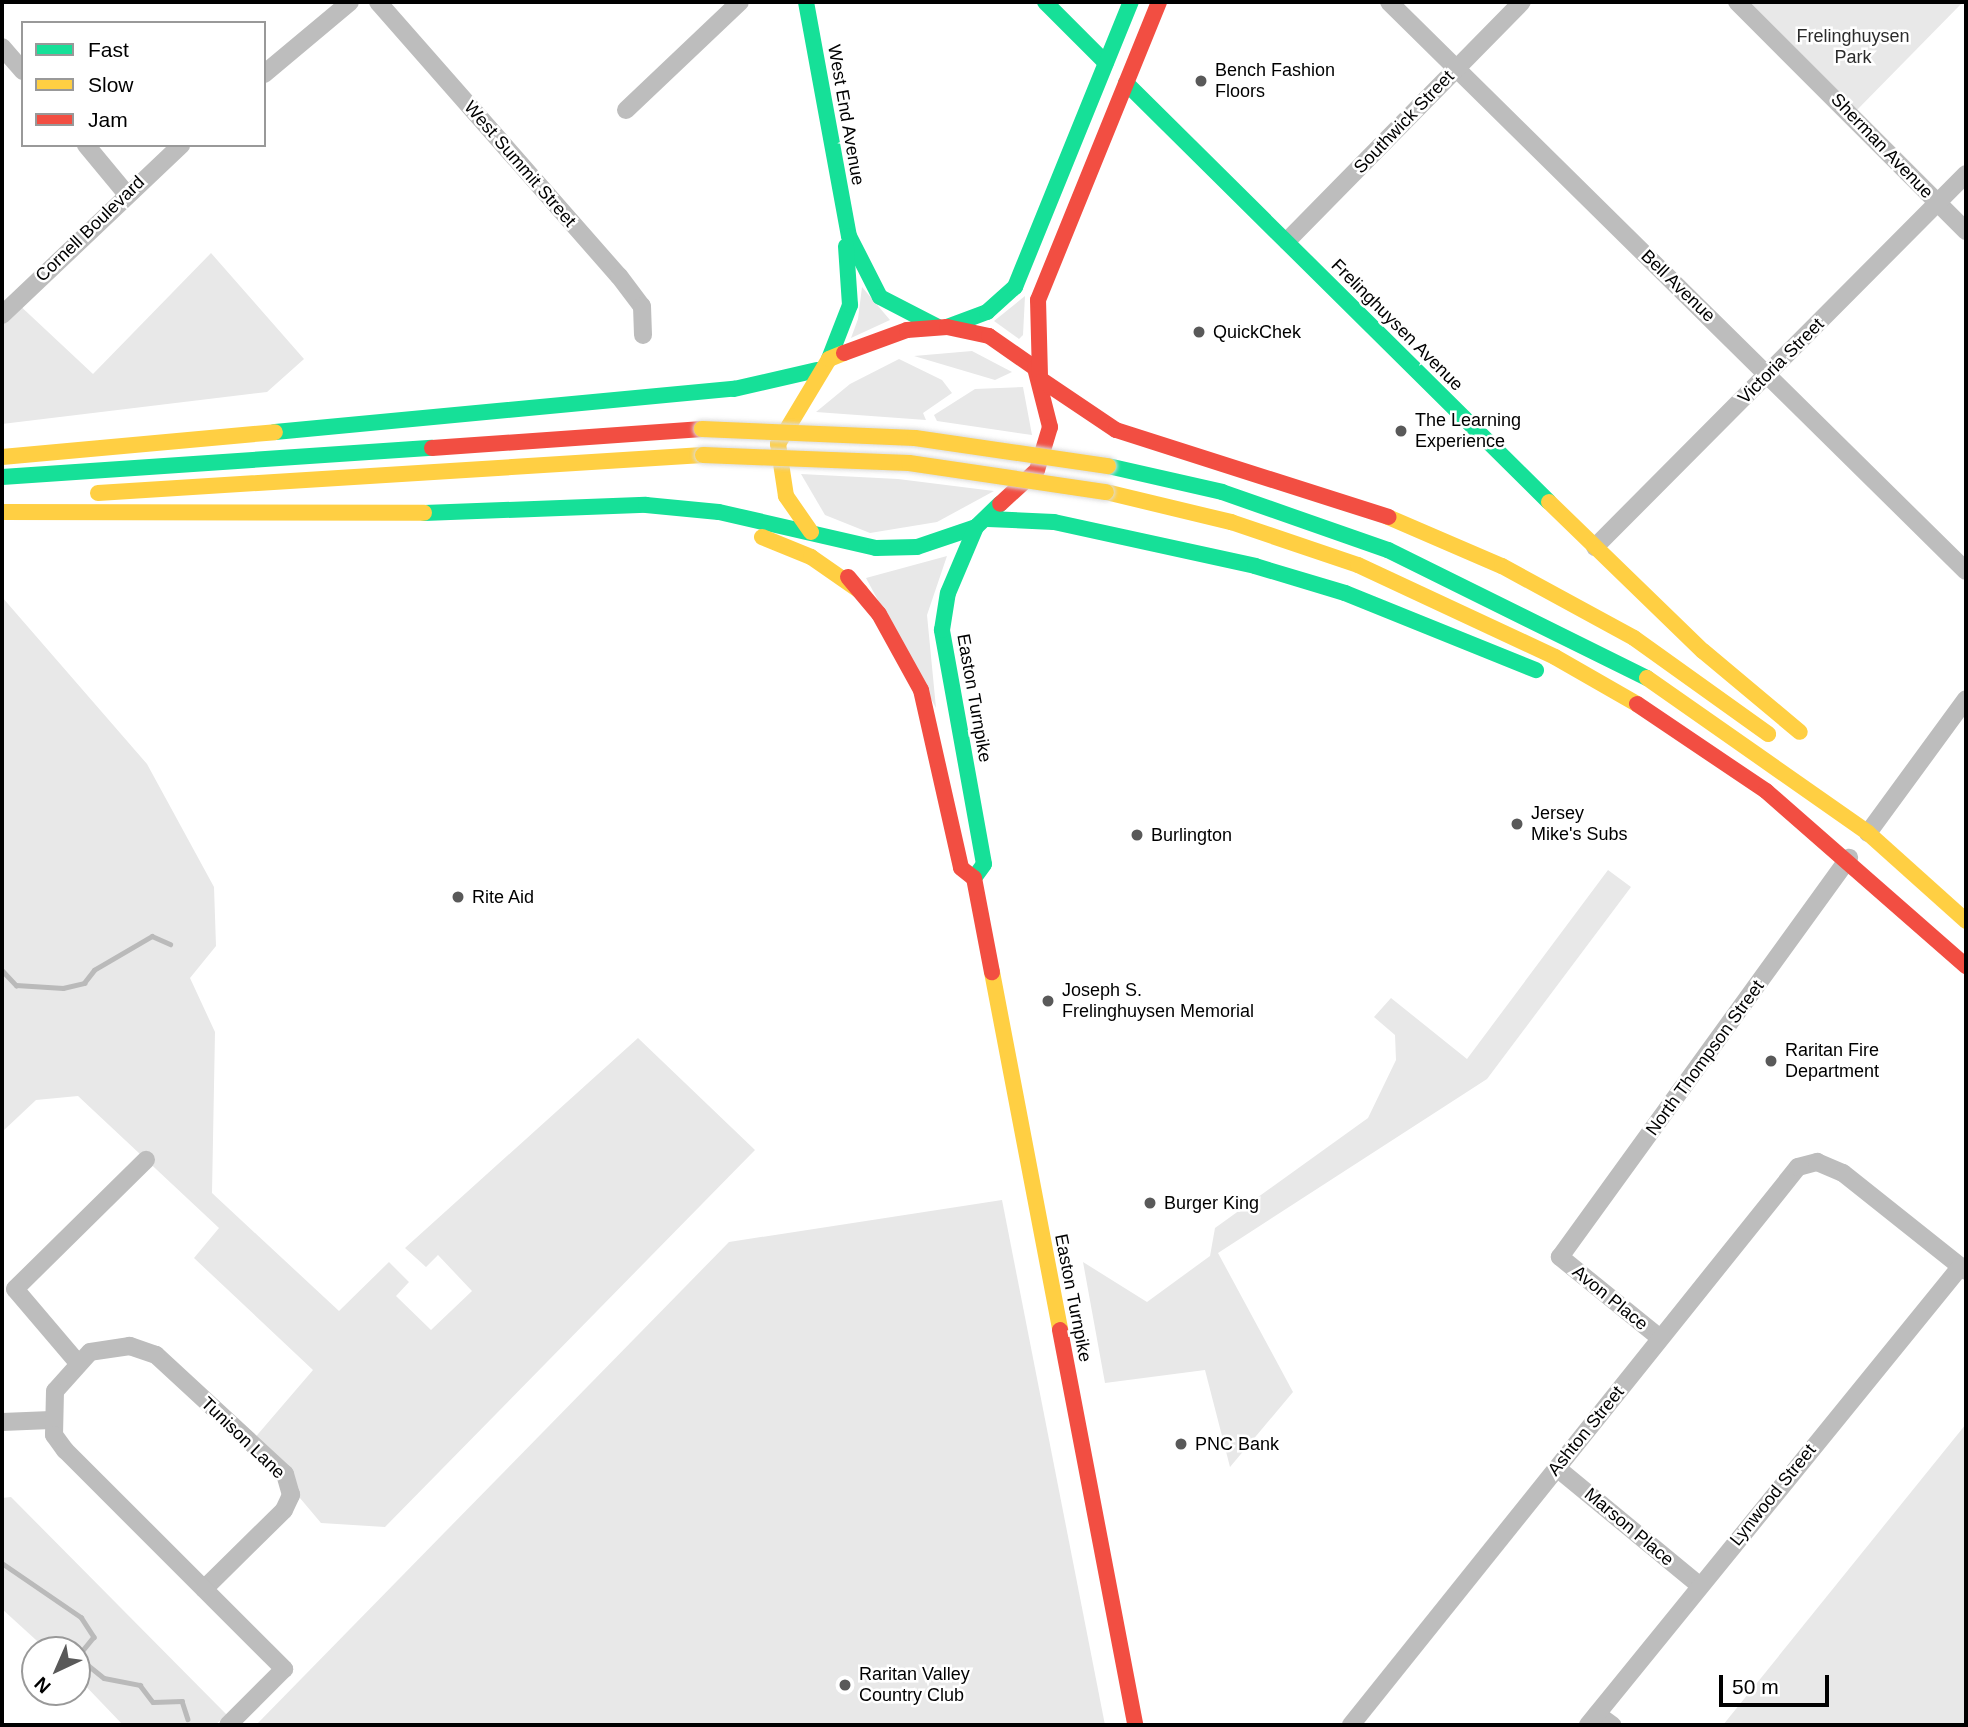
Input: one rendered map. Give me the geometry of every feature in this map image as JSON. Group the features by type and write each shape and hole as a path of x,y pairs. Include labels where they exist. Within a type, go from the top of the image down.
{"main road":[{"name":"West End Avenue","path":"806,2 849,236 880,297 943,327"},
{"path":"1045,2 1106,63"},
{"path":"811,532 786,496 777,461 783,426 817,370 829,359 907,330 943,327 987,312 1015,287 1132,2"},
{"path":"2,512 349,516 523,509 671,507 896,549 942,542 982,523 1020,491 1043,459 1050,427 1042,378 1038,300 1159,2"},
{"name":"Frelinghuysen Avenue","path":"1126,83 1703,651 1800,732"},
{"name":"West End Avenue","path":"829,359 850,305 844,253 849,236"},
{"path":"943,327 1006,344 1042,378 1116,430 1362,506 1502,566 1634,638 1786,749"},
{"path":"2,457 734,389 817,370"},
{"path":"2,477 702,429 903,437 1108,466 1271,508 1388,550 1541,619 1726,727 1868,833 1966,920"},
{"path":"2,498 703,455 909,463 1106,492 1231,522 1432,597 1604,684 1747,778 1849,858 1966,965"},
{"path":"523,509 547,520 692,524 757,535 811,557 860,591"},
{"path":"982,523 1033,518 1107,531 1345,593 1538,670 1747,778"},
{"name":"Easton Turnpike","path":"974,878 984,863 942,630 948,593 982,523"},
{"name":"Easton Turnpike","path":"811,532 860,591 921,690 961,867 974,878 1135,1725"},
{"path":"1811,769 1868,833"}],"street":[{"path":"266,72 349,2"},
{"name":"West Summit Street","path":"378,2 619,276 642,306 643,335"},
{"path":"626,110 740,2"},
{"name":"Bell Avenue","path":"1389,2 1966,571"},
{"name":"Southwick Street","path":"1287,241 1522,2"},
{"name":"Sherman Avenue","path":"1737,2 1966,231"},
{"path":"2,47 21,69"},
{"path":"88,147 125,192"},
{"name":"Cornell Boulevard","path":"2,315 125,192 179,147"},
{"name":"Victoria Street","path":"1595,547 1966,174"},
{"path":"1868,833 1966,699"},
{"name":"North Thompson Street","path":"1560,1257 1849,858"},
{"path":"78,1363 15,1289 146,1160"},
{"name":"Ashton Street","path":"1351,1725 1791,1173 1810,1162 1833,1168 1964,1269"},
{"name":"Avon Place","path":"1560,1257 1660,1338"},
{"name":"Lynwood Street","path":"1593,1719 1964,1269"},
{"name":"Tunison Lane","path":"51,1420 55,1391 78,1363 104,1346 156,1355 285,1474 291,1495 284,1510 204,1590"},
{"path":"2,1422 51,1420 65,1450 284,1669 228,1725"},
{"name":"Marson Place","path":"1557,1468 1700,1586"},
{"path":"1593,1719 1612,1725"}],"green space":[{"name":"Frelinghuysen Park","path":"1742,2 1963,2 1854,113"},
{"path":"211,253 304,359 267,392 2,424 2,314 15,301 93,374"},
{"path":"862,287 890,320 851,338 858,319"},
{"path":"1025,296 1023,335 1019,339 994,321"},
{"path":"972,351 1012,372 995,380 914,356"},
{"path":"899,359 942,380 952,393 923,413 926,420 816,412 850,384"},
{"path":"1023,387 1032,435 937,421 934,415 975,389"},
{"path":"801,474 898,479 994,491 937,522 870,533 825,515"},
{"path":"947,556 927,615 936,708 866,578"},
{"path":"2,597 147,764 214,887 216,946 190,978 215,1032 212,1193 339,1311 389,1262 409,1282 396,1296 431,1330 472,1291 438,1255 426,1267 405,1248 638,1038 755,1150 385,1527 321,1523 252,1441 313,1370 194,1258 219,1228 78,1096 36,1100 2,1132"},
{"path":"1608,870 1631,887 1487,1079 1218,1253 1293,1392 1230,1467 1205,1370 1105,1383 1083,1262 1147,1302 1210,1256 1215,1228 1368,1118 1396,1060 1395,1035 1374,1017 1391,998 1467,1059"},
{"path":"1002,1200 1105,1725 256,1725 729,1242"},
{"path":"1966,1424 1966,1725 1723,1725"},
{"path":"11,1497 227,1715 215,1725 123,1725 91,1692 91,1636 32,1636 2,1609 2,1498"}],"waterway":[{"path":"2,970 16,985 63,988 84,983 94,970 152,936 170,944"},
{"path":"2,1563 81,1617 94,1637 78,1657 104,1678 140,1685 153,1702 182,1701 188,1719"}],"traffic: fast":[{"path":"806,2 849,236 880,297 938,327"},
{"path":"1045,2 1106,63"},
{"path":"947,327 987,312 1015,287 1131,2"},
{"path":"1126,83 1549,502"},
{"path":"829,359 850,305 846,246"},
{"path":"275,432 734,389 817,370"},
{"path":"2,477 432,448"},
{"path":"1108,466 1222,492 1388,550 1647,678"},
{"path":"424,513 646,505 719,512 876,548 917,547 976,527 1000,504"},
{"path":"988,519 1054,522 1255,566 1345,593 1536,670"},
{"path":"974,878 984,864 942,630 948,593 976,527"}],"traffic: slow":[{"path":"811,532 786,496 778,444 829,359 844,353"},
{"path":"702,429 915,438 1108,466"},
{"path":"2,457 275,432"},
{"path":"98,493 703,455"},
{"path":"703,455 909,463 1106,492"},
{"path":"1106,492 1231,522 1358,565 1555,657 1637,704"},
{"path":"1549,502 1703,651 1800,732"},
{"path":"2,512 424,513"},
{"path":"1388,517 1502,566 1634,638 1768,734"},
{"path":"762,537 811,557 860,591"},
{"path":"1647,678 1868,833 1966,921"},
{"path":"992,972 1060,1330"}],"traffic: jam":[{"path":"1040,376 1038,300 1159,2"},
{"path":"844,353 907,330 947,327 989,336 1035,368 1050,427 1037,470 1000,504"},
{"path":"1043,381 1116,430 1388,517"},
{"path":"432,448 702,429"},
{"path":"848,577 879,614 921,690 961,868 974,878 992,972"},
{"path":"1637,704 1766,791 1966,966"},
{"path":"1060,1330 1135,1725"}],"place":[{"name":"Bench Fashion Floors","path":"1201,81"},
{"name":"QuickChek","path":"1199,332"},
{"name":"The Learning Experience","path":"1401,431"},
{"name":"Jersey Mike's Subs","path":"1517,824"},
{"name":"Burlington","path":"1137,835"},
{"name":"Rite Aid","path":"458,897"},
{"name":"Joseph S. Frelinghuysen Memorial","path":"1048,1001"},
{"name":"Raritan Fire Department","path":"1771,1061"},
{"name":"Burger King","path":"1150,1203"},
{"name":"PNC Bank","path":"1181,1444"},
{"name":"Raritan Valley Country Club","path":"845,1685"}]}
